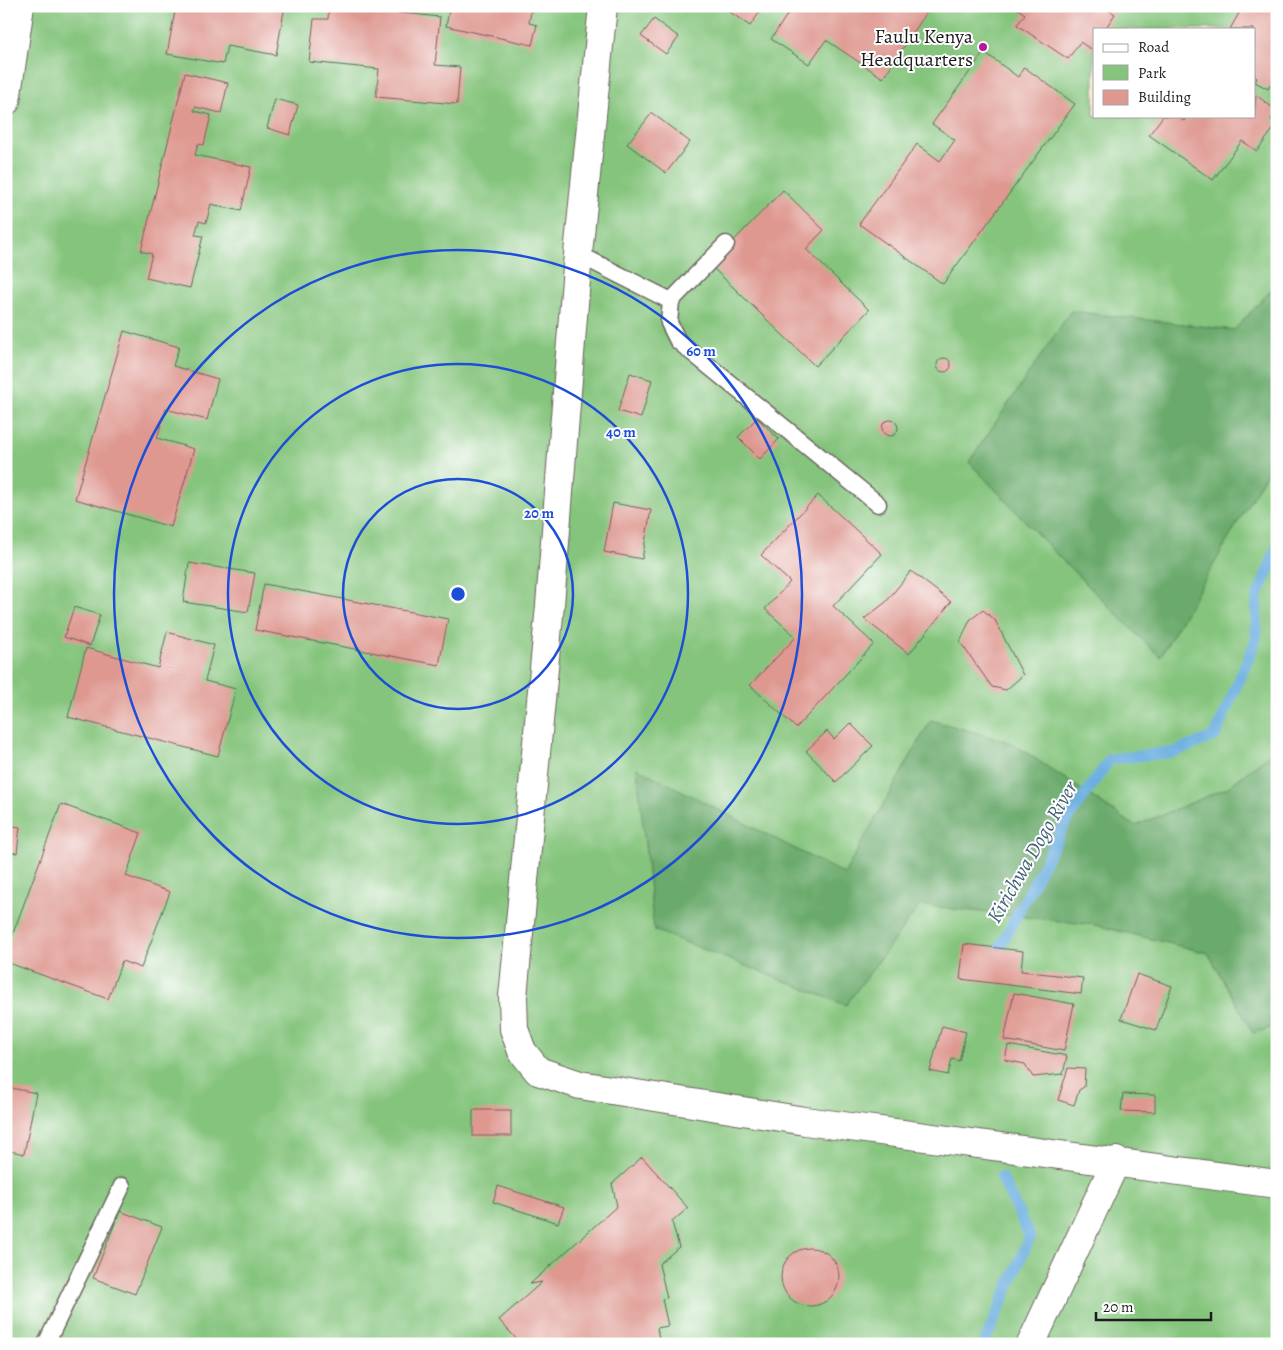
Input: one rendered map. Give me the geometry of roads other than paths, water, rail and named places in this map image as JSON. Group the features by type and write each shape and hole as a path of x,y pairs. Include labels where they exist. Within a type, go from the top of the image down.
{"street":[{"path":"7,98 20,6"},
{"path":"603,6 578,254 550,605 513,997 514,1029 522,1051 538,1071 580,1085 805,1120 1277,1184"},
{"path":"1031,1344 1116,1161"}],"lane":[{"path":"726,244 671,301 669,322 678,341 878,504"},
{"path":"578,254 671,301"},
{"path":"46,1344 122,1186"}],"waterway":[{"name":"Kirichwa Dogo River","path":"1000,947 1066,822 1110,759 1174,752 1215,736 1256,640 1257,598 1277,547"},
{"name":"Kirichwa Dogo River","path":"984,1344 1030,1237 1001,1177"}],"place":[{"name":"Faulu Kenya Headquarters","path":"983,47"}]}
